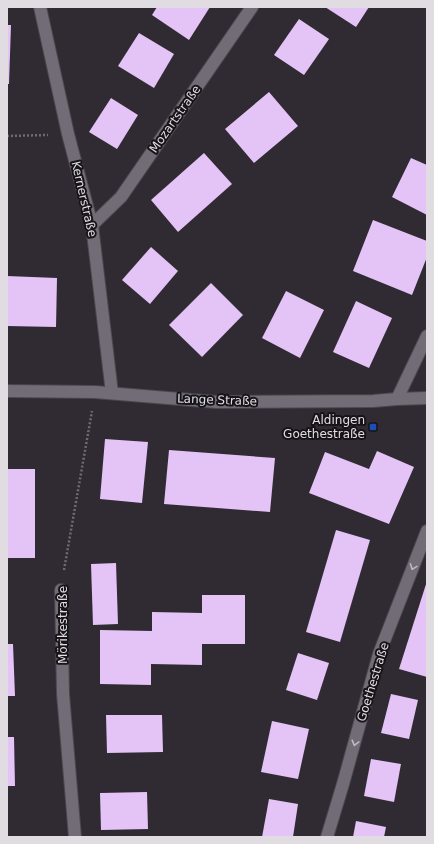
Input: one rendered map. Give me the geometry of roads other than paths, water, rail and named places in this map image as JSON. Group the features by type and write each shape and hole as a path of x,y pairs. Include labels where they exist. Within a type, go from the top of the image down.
{"street":[{"name":"Kernerstraße","path":"40,7 68,134 92,225 112,393"},
{"name":"Mozartstraße","path":"92,225 121,197 252,7"},
{"path":"397,399 427,336"},
{"name":"Lange Straße","path":"7,391 95,392 216,402 373,401 427,398"},
{"name":"Goethestraße","path":"327,837 379,654 427,531"},
{"name":"Mörikestraße","path":"61,590 63,694 75,837"}],"place":[{"name":"Aldingen Goethestraße","path":"373,427"}]}
